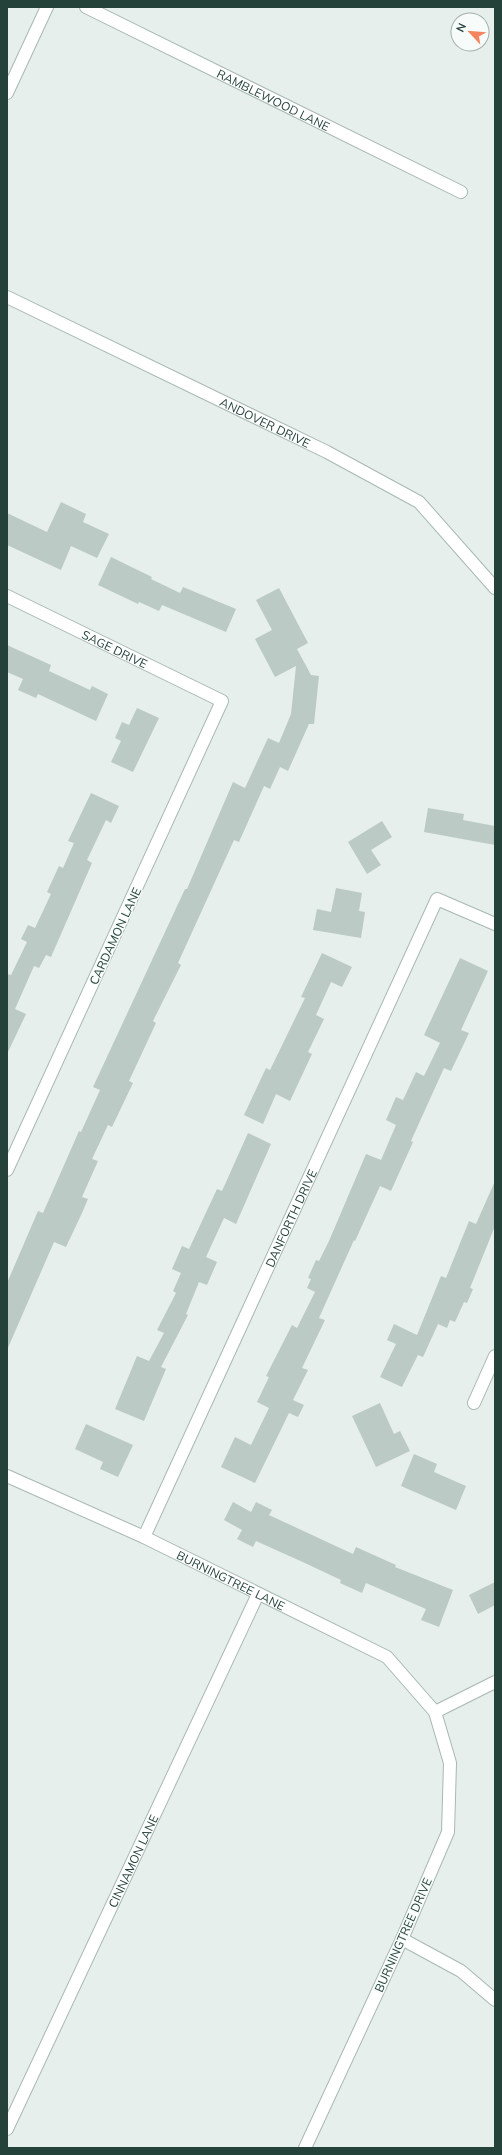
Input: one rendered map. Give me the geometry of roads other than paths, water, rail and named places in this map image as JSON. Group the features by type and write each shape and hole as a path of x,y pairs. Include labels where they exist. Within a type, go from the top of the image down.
{"street":[{"path":"7,93 47,7"},
{"name":"RAMBLEWOOD LANE","path":"86,7 461,192"},
{"name":"ANDOVER DRIVE","path":"7,297 327,452 419,502 495,588"},
{"name":"SAGE DRIVE","path":"7,596 222,701"},
{"name":"CARDAMON LANE","path":"7,1170 222,701"},
{"name":"DANFORTH DRIVE","path":"144,1537 437,899 495,924"},
{"path":"474,1403 495,1356"},
{"name":"BURNINGTREE LANE","path":"7,1476 144,1537 388,1657 435,1712"},
{"name":"CINNAMON LANE","path":"7,2129 258,1594"},
{"path":"435,1712 495,1682"},
{"name":"BURNINGTREE DRIVE","path":"305,2148 402,1938 448,1832 450,1763 435,1712"},
{"path":"402,1938 461,1971 495,2000"}]}
